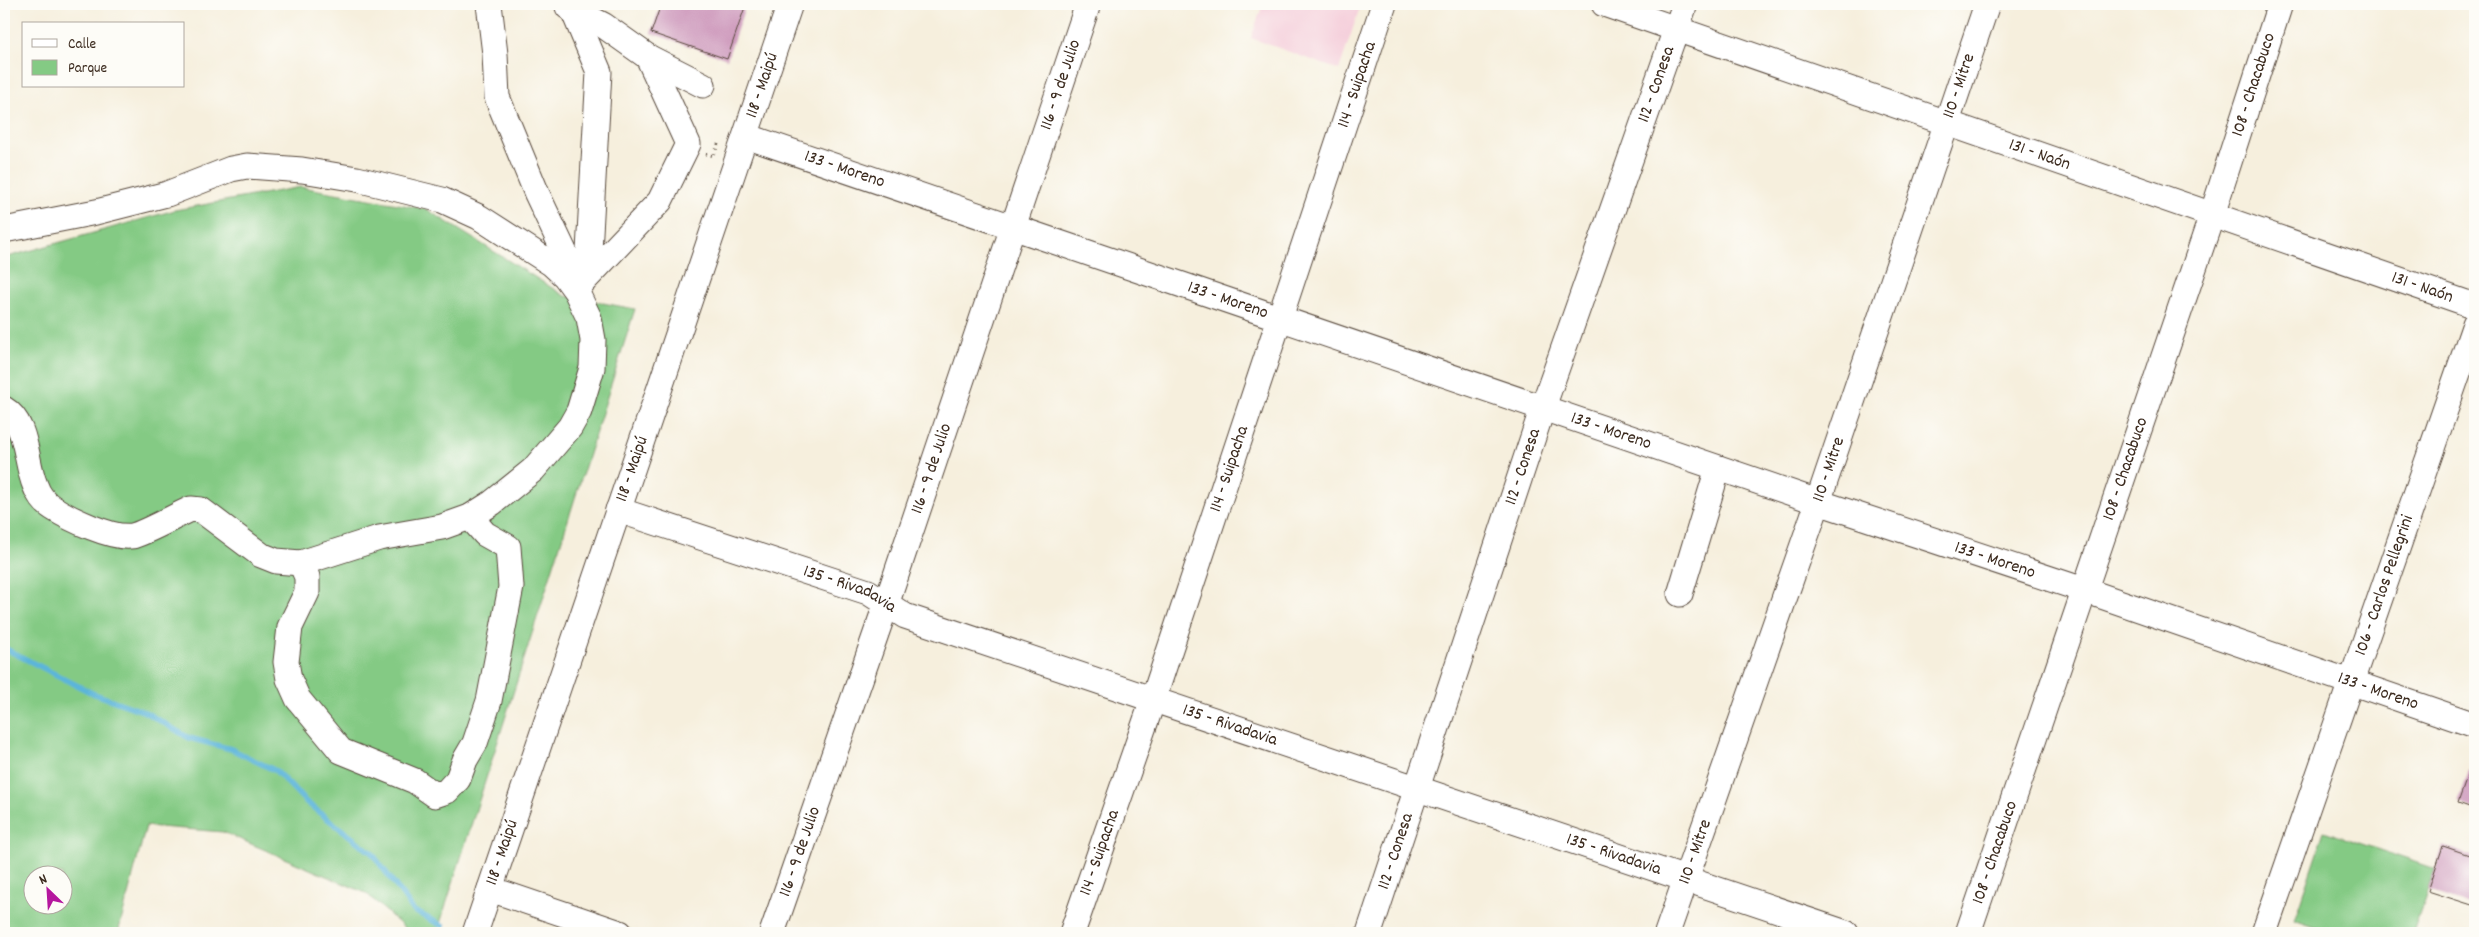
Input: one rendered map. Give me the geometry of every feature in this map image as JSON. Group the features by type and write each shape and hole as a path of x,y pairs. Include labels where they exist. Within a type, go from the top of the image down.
{"street":[{"path":"4,409 16,420 23,438 34,484 41,497 53,508 106,533 132,536 191,509 201,510 261,555 276,561 301,562 379,538 442,526 470,517 492,503 533,470 566,433 579,411 592,368 593,340 578,288 497,97 495,54 489,4"},
{"name":"118 - Maipú","path":"475,933 790,4"},
{"name":"116 - 9 de Julio","path":"772,933 886,605 1088,4"},
{"name":"114 - Suipacha","path":"1072,933 1153,700 1384,4"},
{"name":"131 - Naón","path":"1604,4 2475,306"},
{"name":"112 - Conesa","path":"1369,933 1543,407 1685,4"},
{"name":"110 - Mitre","path":"1667,933 1818,502 1987,4"},
{"name":"108 - Chacabuco","path":"1968,933 2212,215 2280,4"},
{"path":"573,6 599,72 589,251 578,288"},
{"path":"573,6 648,57 703,85"},
{"path":"578,288 660,202 688,144 648,57"},
{"name":"133 - Moreno","path":"746,136 1818,502 2084,590 2475,725"},
{"path":"4,230 96,212 158,196 231,169 247,166 302,170 357,179 442,200 479,217 552,264 578,288"},
{"name":"106 - Carlos Pellegrini","path":"2264,933 2475,324"},
{"path":"1680,594 1718,468"},
{"name":"135 - Rivadavia","path":"618,510 868,592 905,616 1846,933"},
{"path":"301,562 307,577 307,592 290,627 286,662 288,679 298,699 341,751 415,781 435,795 446,791 458,779 464,760 475,743 489,701 510,588 508,547 485,534 470,517"},
{"path":"490,889 620,933"}],"shaded area":[{"path":"1263,4 1361,4 1339,70 1251,38"}],"green space":[{"path":"301,187 426,209 565,296 635,309 437,933 410,933 366,893 223,832 146,826 118,933 4,933 4,258 175,210"},
{"path":"2324,831 2435,869 2413,933 2332,933 2294,920"}],"building":[{"path":"661,4 746,4 727,59 651,33"},
{"path":"2473,760 2475,761 2475,809 2458,803"},
{"path":"2443,846 2475,857 2475,906 2428,891"}],"waterway":[{"path":"4,648 92,693 145,712 189,738 231,749 276,771 306,802 372,853 414,911 443,926"}]}
